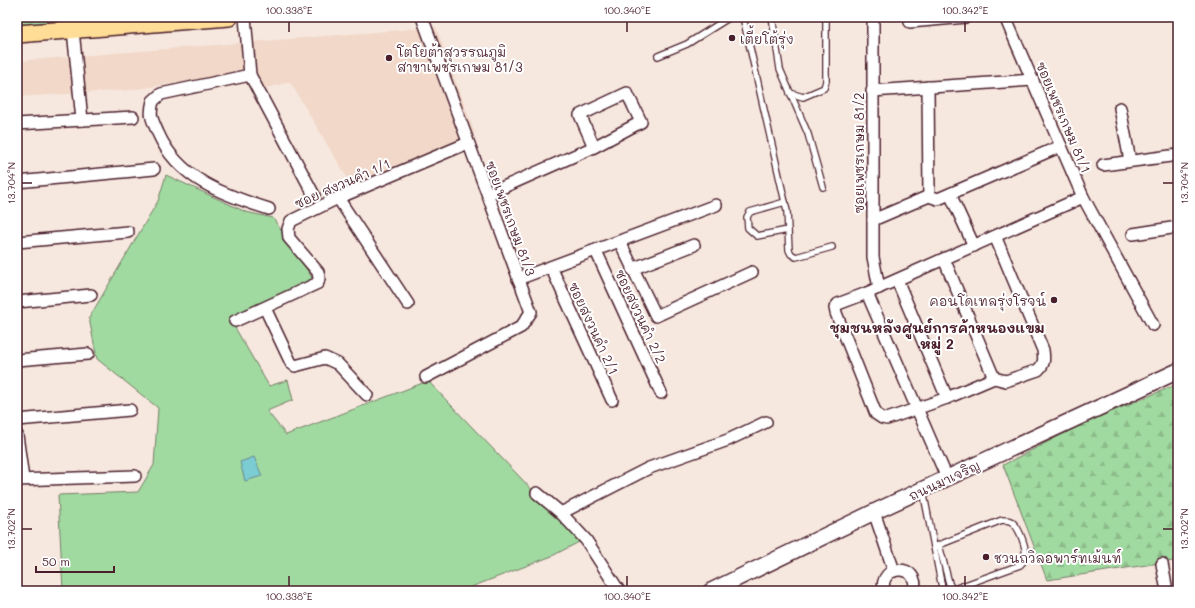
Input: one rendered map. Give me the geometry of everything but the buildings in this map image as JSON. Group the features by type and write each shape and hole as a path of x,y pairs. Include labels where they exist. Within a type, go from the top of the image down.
{"main road":[{"path":"17,34 229,17"},
{"name":"ถนนมาเจริญ","path":"711,591 874,512 1178,371"}],"street":[{"path":"245,17 250,75 314,195"},
{"name":"ซอยเพชรเกษม 81/3","path":"422,17 531,312 521,327 426,377"},
{"name":"ซอยเพชรเกษม 81/2","path":"873,17 873,257 879,288"},
{"path":"910,22 966,17"},
{"name":"ซอยเพชรเกษม 81/1","path":"1005,17 1083,197 1101,226 1153,325"},
{"path":"73,30 82,120"},
{"path":"250,75 161,94 153,101 150,113 165,148 191,176 238,199 269,209"},
{"path":"872,91 1033,80"},
{"path":"928,87 929,196"},
{"path":"488,194 594,147 641,122 627,93 580,116 594,147"},
{"path":"1120,108 1130,161"},
{"path":"17,124 133,116"},
{"name":"ซอย สงวนคำ 1/1","path":"266,308 318,283 318,272 289,238 288,230 292,221 338,198 468,143"},
{"path":"873,220 929,196 938,199 1060,146"},
{"path":"1103,165 1178,155"},
{"path":"17,182 154,169"},
{"path":"950,194 974,246"},
{"path":"995,236 1043,350 1044,362 1038,370 1006,381 994,378 918,409 887,419 882,418 876,414 835,308 838,304 879,288 974,246 995,236 1083,197"},
{"path":"338,198 408,304"},
{"path":"518,279 716,205"},
{"path":"1133,234 1178,227"},
{"path":"17,242 128,232"},
{"path":"620,242 656,316 752,272"},
{"path":"632,269 694,245"},
{"name":"ซอยสงวนคำ 2/2","path":"596,251 661,393"},
{"path":"944,259 994,378"},
{"name":"ซอยสงวนคำ 2/1","path":"551,267 612,400"},
{"path":"897,280 946,398"},
{"path":"867,293 947,478"},
{"path":"17,302 91,295"},
{"path":"235,321 266,308 291,363 295,366 325,358 338,364 367,395"},
{"path":"17,360 88,354"},
{"path":"17,420 130,410"},
{"path":"560,513 649,468 728,440 766,422"},
{"path":"17,435 20,479 135,476"},
{"path":"537,493 560,513 586,540 619,591"},
{"path":"874,512 894,571"},
{"path":"1162,564 1166,591"},
{"path":"884,591 884,582 886,577 894,571 904,571 909,573 915,582 914,591"}],"lane":[{"path":"658,56 687,44 730,17"},
{"path":"743,17 785,202 789,250 791,254 796,257 832,247"},
{"path":"772,17 780,69 808,134 823,187"},
{"path":"790,93 803,97 824,88 826,81 826,17"},
{"path":"785,202 750,212 748,217 748,228 757,236 788,230"},
{"path":"923,489 936,546 942,588"},
{"path":"1002,520 1008,520 1013,523 1018,530 1025,551 1025,558 1020,565 954,589 951,588 936,546 1002,520"}],"shaded area":[{"path":"436,27 475,134 352,186 290,82 267,88 242,73 131,90 17,97 17,61"}],"green space":[{"path":"17,17 114,17 17,26"},
{"path":"166,175 246,212 273,218 313,279 234,326 269,386 288,380 293,400 267,411 286,435 428,381 581,541 552,556 461,591 63,591 58,495 138,492 154,465 158,408 97,359 89,318 158,201"},
{"path":"1178,384 1178,584 1173,561 1047,580 1003,465 1086,422"}],"water":[{"path":"254,457 262,476 245,481 240,462"}],"place":[{"name":"เตี้ยโต้รุ่ง","path":"732,38"},
{"name":"โตโยต้าสุวรรณภูมิ สาขาเพชรเกษม 81/3","path":"389,58"},
{"name":"คอนโดเทลรุ่งโรจน์","path":"1054,300"},
{"name":"ชวนถวิลอพาร์ทเม้นท์","path":"986,557"}],"district":[{"name":"ชุมชนหลังศูนย์การค้าหนองแขม หมู่ 2","path":"937,336"}]}
